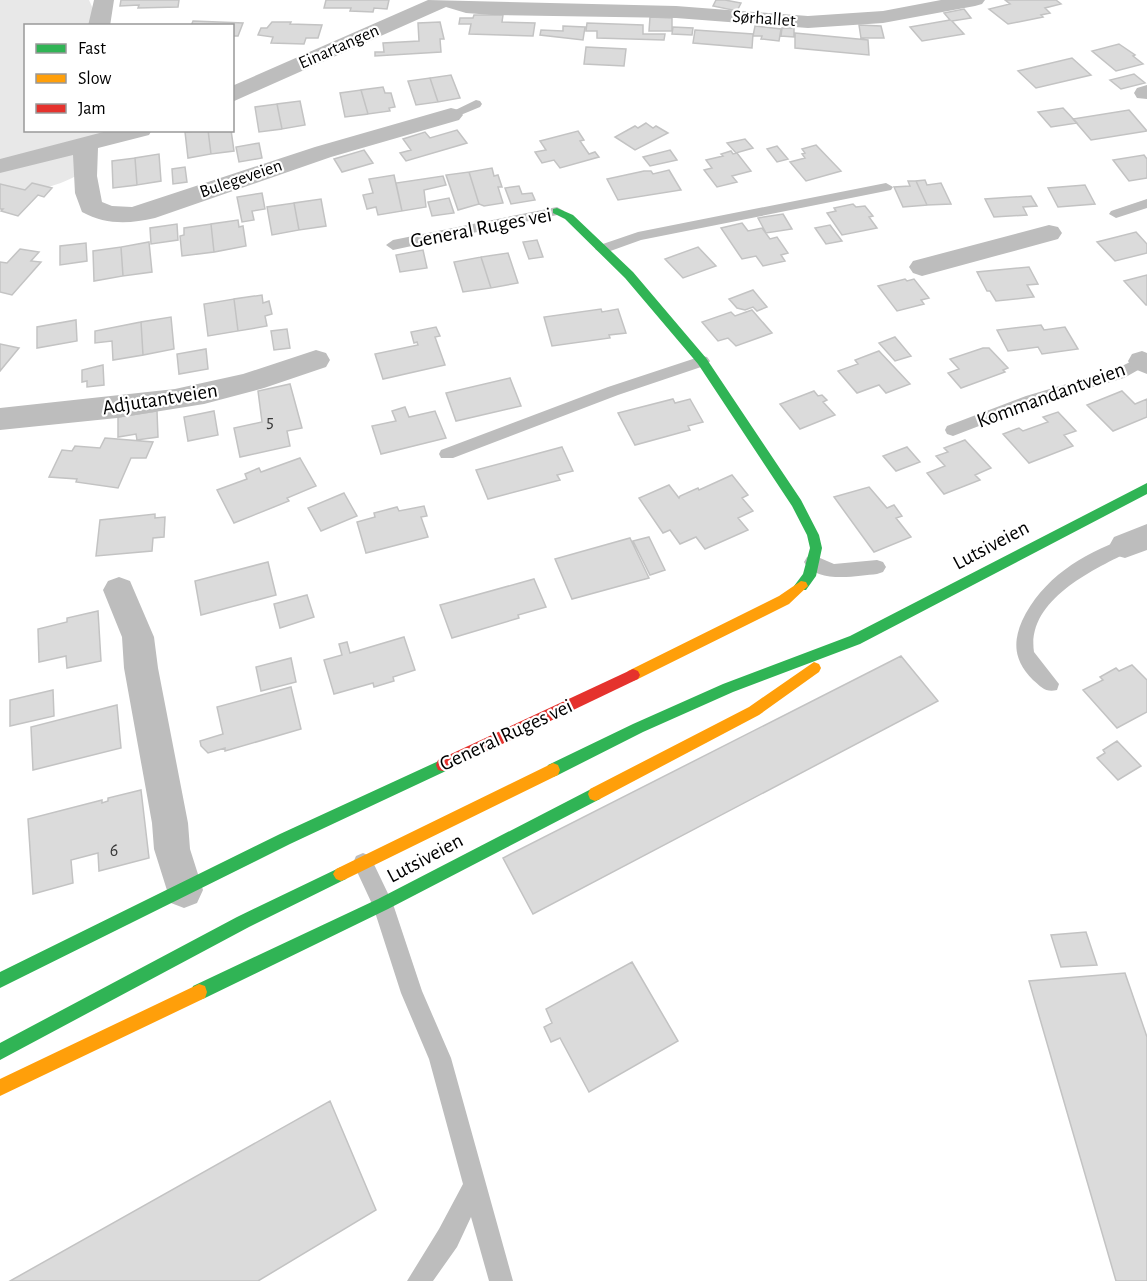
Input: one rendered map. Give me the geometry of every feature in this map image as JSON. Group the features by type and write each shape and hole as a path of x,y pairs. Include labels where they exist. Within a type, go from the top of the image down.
{"main road":[{"name":"General Ruges vei","path":"0,980 347,809 571,705 784,600 800,588 809,576 816,548 813,535 797,503 702,361 629,275 569,217 556,211"},
{"name":"Lutsiveien","path":"0,1052 243,922 638,728 729,688 855,640 1147,488"},
{"name":"Lutsiveien","path":"0,1088 383,904 754,711 855,640"}],"street":[{"path":"99,24 104,0"},
{"name":"Sørhallet","path":"445,0 466,7 492,9 676,12 808,22 883,17 975,0"},
{"name":"Einartangen","path":"234,94 445,0"},
{"name":"Bulegeveien","path":"78,138 84,154 87,198 91,206 107,213 125,216 146,212 323,152 451,116"},
{"path":"0,166 55,153 78,138 125,132"},
{"path":"922,267 1049,233"},
{"name":"Adjutantveien","path":"0,419 109,408 170,399 233,387 316,360"},
{"path":"119,590 138,637 141,668 170,824 172,849 184,890"}],"lane":[{"path":"451,116 476,104"},
{"path":"602,249 638,236 886,187"},
{"path":"1116,214 1147,203"},
{"name":"General Ruges vei","path":"393,245 556,211"},
{"path":"447,454 613,391 702,361"},
{"name":"Kommandantveien","path":"953,430 1031,400 1119,374 1144,362"},
{"path":"1050,684 1028,661 1024,647 1026,635 1041,601 1051,588 1072,572 1136,541"},
{"path":"813,562 833,571 877,567"},
{"path":"363,863 383,904 412,993 440,1058 501,1281"},
{"path":"419,1281 448,1238 476,1183"}],"shaded area":[{"path":"0,0 89,0 100,24 24,24 24,132 103,132 93,158 81,173 72,178 0,199"}],"building":[{"path":"121,0 179,0 178,7 138,8 139,5 120,6"},
{"path":"326,0 389,0 387,9 374,8 373,12 350,11 351,8 324,8"},
{"path":"716,0 741,3 737,11 713,6"},
{"path":"1005,0 1056,0 1061,4 1045,8 1050,13 1041,15 1043,17 1008,24 989,9 1010,4"},
{"path":"964,9 971,18 952,21 964,34 922,41 910,27 950,20 944,13"},
{"path":"474,15 503,15 502,22 535,23 533,36 469,34 471,24 459,24 460,18 473,18"},
{"path":"650,17 672,18 672,31 649,31"},
{"path":"193,21 243,23 238,36 234,36 234,24 192,24"},
{"path":"272,22 322,25 318,38 306,38 304,44 271,43 273,37 258,35 261,28 267,28"},
{"path":"440,22 444,39 440,39 441,52 375,56 375,52 384,52 383,43 419,41 418,23"},
{"path":"587,23 643,25 643,34 665,34 664,40 597,38 597,31 586,31"},
{"path":"859,25 881,26 884,38 861,38"},
{"path":"563,26 585,27 583,40 540,35 541,30 563,31"},
{"path":"755,26 781,29 779,41 753,36"},
{"path":"673,27 693,28 692,35 672,34"},
{"path":"782,28 794,28 794,37 781,36"},
{"path":"695,30 753,34 752,48 693,43"},
{"path":"795,33 868,40 869,55 795,48"},
{"path":"1119,44 1143,64 1116,71 1092,51"},
{"path":"586,47 626,49 624,66 584,64"},
{"path":"1072,58 1091,75 1036,88 1018,71"},
{"path":"1134,74 1145,83 1121,89 1110,80"},
{"path":"451,75 460,98 438,102 430,78"},
{"path":"430,78 438,102 416,105 408,81"},
{"path":"383,87 385,93 391,93 395,107 389,108 390,111 368,114 361,90"},
{"path":"361,90 368,114 345,117 340,93"},
{"path":"300,101 305,125 282,129 277,104"},
{"path":"277,104 282,129 259,132 255,107"},
{"path":"1063,108 1077,123 1051,127 1038,112"},
{"path":"1129,110 1147,131 1091,140 1073,119"},
{"path":"646,123 668,133 635,150 615,137 635,126 638,128"},
{"path":"457,130 467,143 406,161 400,153 411,150 403,139 425,132 430,138"},
{"path":"578,131 584,140 580,141 589,154 595,152 599,157 560,168 554,160 542,163 535,152 546,150 540,141"},
{"path":"185,132 208,132 211,154 188,158"},
{"path":"208,132 231,132 234,151 211,154"},
{"path":"745,139 753,148 736,153 727,143"},
{"path":"259,143 262,158 239,162 236,147"},
{"path":"816,145 841,171 806,181 790,162 805,158 802,149"},
{"path":"777,146 788,159 777,162 767,149"},
{"path":"364,150 373,163 342,172 334,159"},
{"path":"670,150 677,160 650,166 643,157"},
{"path":"731,151 733,154 737,153 751,171 732,176 737,182 717,187 704,170 712,168 706,160 723,156 721,154"},
{"path":"159,154 161,181 137,185 135,158"},
{"path":"1144,155 1147,159 1147,178 1129,181 1113,160"},
{"path":"135,158 137,185 113,188 112,161"},
{"path":"185,167 187,182 173,184 172,169"},
{"path":"492,168 494,176 498,175 502,187 498,187 503,203 484,206 479,204 469,172"},
{"path":"669,170 681,190 618,200 607,179 644,171 651,171 653,174"},
{"path":"469,172 479,204 458,210 446,175"},
{"path":"394,175 402,211 378,215 376,207 367,209 363,195 373,193 369,179"},
{"path":"443,176 446,185 424,190 426,207 402,211 396,183"},
{"path":"925,180 927,185 941,183 951,204 927,205 916,181"},
{"path":"908,181 916,181 927,205 903,207 894,187 910,186"},
{"path":"32,183 52,188 44,197 38,195 18,216 1,211 3,209 0,209 0,184 25,190"},
{"path":"1085,185 1095,204 1058,207 1048,188"},
{"path":"519,186 522,194 532,193 535,200 511,204 505,188"},
{"path":"262,193 265,209 252,211 254,220 242,222 237,197"},
{"path":"1031,196 1037,206 1023,207 1027,215 994,217 985,199"},
{"path":"449,198 454,213 432,216 428,202"},
{"path":"321,199 326,226 299,230 294,203"},
{"path":"294,203 299,230 272,235 267,207"},
{"path":"853,204 856,207 865,206 873,216 869,217 877,228 842,235 827,213 836,211 834,208"},
{"path":"783,214 792,229 766,233 758,218"},
{"path":"238,220 239,227 243,226 246,246 214,252 211,224"},
{"path":"742,223 748,231 762,228 770,239 777,237 788,253 781,255 785,261 763,266 756,256 742,259 721,228"},
{"path":"177,224 178,240 151,244 150,228"},
{"path":"211,224 214,252 182,256 180,236 184,235 184,228"},
{"path":"830,225 842,241 826,244 815,228"},
{"path":"1136,232 1147,244 1147,253 1115,261 1097,242"},
{"path":"537,240 543,257 529,259 523,242"},
{"path":"149,242 152,272 123,276 121,247"},
{"path":"86,243 87,261 60,265 60,246"},
{"path":"121,247 123,276 94,281 93,251"},
{"path":"698,247 716,266 683,278 665,259"},
{"path":"20,249 39,252 31,261 41,262 12,295 0,292 0,262 7,263"},
{"path":"423,250 427,268 400,272 396,255"},
{"path":"508,253 518,283 491,288 481,257"},
{"path":"481,257 491,288 463,292 454,262"},
{"path":"1029,267 1038,284 1027,285 1034,297 996,301 990,291 987,291 977,272"},
{"path":"1147,275 1147,305 1146,305 1124,281"},
{"path":"905,279 907,281 914,279 929,298 921,300 924,304 897,311 878,286"},
{"path":"753,290 767,307 757,311 753,307 745,310 737,308 729,299"},
{"path":"262,295 263,303 269,301 272,314 265,316 267,326 238,331 234,299"},
{"path":"234,299 238,331 208,336 204,304"},
{"path":"601,309 602,312 618,309 626,333 609,335 610,338 552,346 544,317"},
{"path":"752,310 772,333 736,346 728,338 718,341 702,322 731,312 735,316"},
{"path":"171,317 174,349 143,355 141,322"},
{"path":"76,320 77,341 37,348 37,327"},
{"path":"141,322 143,355 113,360 112,341 95,343 95,331"},
{"path":"1041,325 1044,330 1065,327 1078,349 1042,354 1038,347 1008,351 997,330"},
{"path":"436,327 440,336 435,337 445,365 383,379 375,354 418,345 417,342 414,343 411,332"},
{"path":"287,329 290,348 274,350 271,331"},
{"path":"895,337 911,356 895,361 879,343"},
{"path":"0,344 19,348 0,371"},
{"path":"989,348 1008,368 1003,370 1005,372 961,388 948,373 959,369 950,359"},
{"path":"206,349 208,369 179,374 177,354"},
{"path":"879,351 910,384 886,393 879,385 857,393 838,371 858,364 855,360"},
{"path":"103,365 104,385 87,387 87,381 82,382 82,370"},
{"path":"510,378 521,406 456,421 446,393"},
{"path":"290,384 302,428 287,431 290,446 240,457 234,428 262,422 258,391"},
{"path":"814,391 818,396 822,395 827,400 823,402 835,415 800,429 780,404"},
{"path":"1122,391 1135,404 1147,399 1147,417 1113,431 1087,405"},
{"path":"673,399 675,403 690,399 703,422 688,426 690,430 635,445 618,413"},
{"path":"405,407 409,417 435,411 446,438 381,454 372,426 396,421 392,411"},
{"path":"157,411 158,437 137,440 136,434 118,437 118,417"},
{"path":"214,411 218,435 188,441 184,417"},
{"path":"1058,412 1076,431 1064,435 1073,446 1029,463 1003,434 1019,428 1023,431 1048,422 1043,417"},
{"path":"105,438 153,442 146,458 131,458 118,488 76,482 77,479 49,477 62,450 72,451 75,446 100,448"},
{"path":"965,440 991,468 975,475 980,480 944,494 927,473 945,466 936,456 948,452 944,448"},
{"path":"562,447 573,471 557,475 560,480 488,499 476,470"},
{"path":"907,447 920,462 896,471 883,456"},
{"path":"300,458 316,486 287,498 289,501 234,523 217,490 247,479 245,474 259,468 261,472"},
{"path":"732,475 748,495 742,498 753,511 738,518 748,530 705,549 696,537 680,544 670,530 663,533 639,498 669,485 679,498"},
{"path":"869,487 887,508 894,505 902,516 896,518 911,537 874,552 834,497"},
{"path":"344,493 357,516 321,531 308,508"},
{"path":"424,506 427,516 421,517 428,537 366,553 357,522 375,517 374,513 397,507 399,511"},
{"path":"155,514 155,518 165,517 164,537 153,538 152,551 96,556 100,520"},
{"path":"649,537 665,570 650,575 633,541"},
{"path":"630,538 649,578 572,599 555,559"},
{"path":"268,562 276,595 201,615 195,581"},
{"path":"534,579 546,607 518,615 519,618 452,638 440,605"},
{"path":"307,595 314,617 280,628 274,604"},
{"path":"98,611 101,661 67,668 66,656 39,662 38,629 67,622 67,618"},
{"path":"404,637 415,670 393,677 394,681 374,687 373,683 334,694 324,660 342,655 339,644 347,642 350,653"},
{"path":"901,656 938,701 533,914 503,858"},
{"path":"291,658 296,682 261,691 256,667"},
{"path":"1132,665 1147,680 1147,712 1117,728 1083,690 1103,680 1100,677 1116,668 1119,671"},
{"path":"291,687 301,729 225,751 225,748 208,753 201,746 200,741 223,734 217,707"},
{"path":"53,690 54,716 10,726 10,700"},
{"path":"117,705 121,748 33,770 31,727"},
{"path":"1117,741 1141,766 1118,780 1097,758 1105,753 1103,750"},
{"path":"141,790 149,858 99,871 98,853 71,860 73,883 33,894 28,819 102,800 102,803 108,801 108,798"},
{"path":"1086,932 1097,965 1061,967 1051,935"},
{"path":"632,962 678,1041 589,1092 560,1038 551,1042 544,1027 552,1023 546,1009"},
{"path":"1125,973 1147,1037 1147,1281 1116,1281 1029,981"},
{"path":"330,1101 376,1210 258,1281 10,1281"}],"traffic: fast":[{"path":"557,211 569,217 629,275 702,361 797,503 813,535 816,548 809,576 801,586"},
{"path":"553,770 638,728 728,688 855,640 1147,488"},
{"path":"0,980 285,839 443,765"},
{"path":"199,992 383,904 595,794"},
{"path":"0,1052 243,922 341,874"}],"traffic: slow":[{"path":"633,675 784,600 801,586"},
{"path":"595,794 754,711 814,668"},
{"path":"341,874 553,770"},
{"path":"0,1088 199,992"}],"traffic: jam":[{"path":"443,765 633,675"}]}
